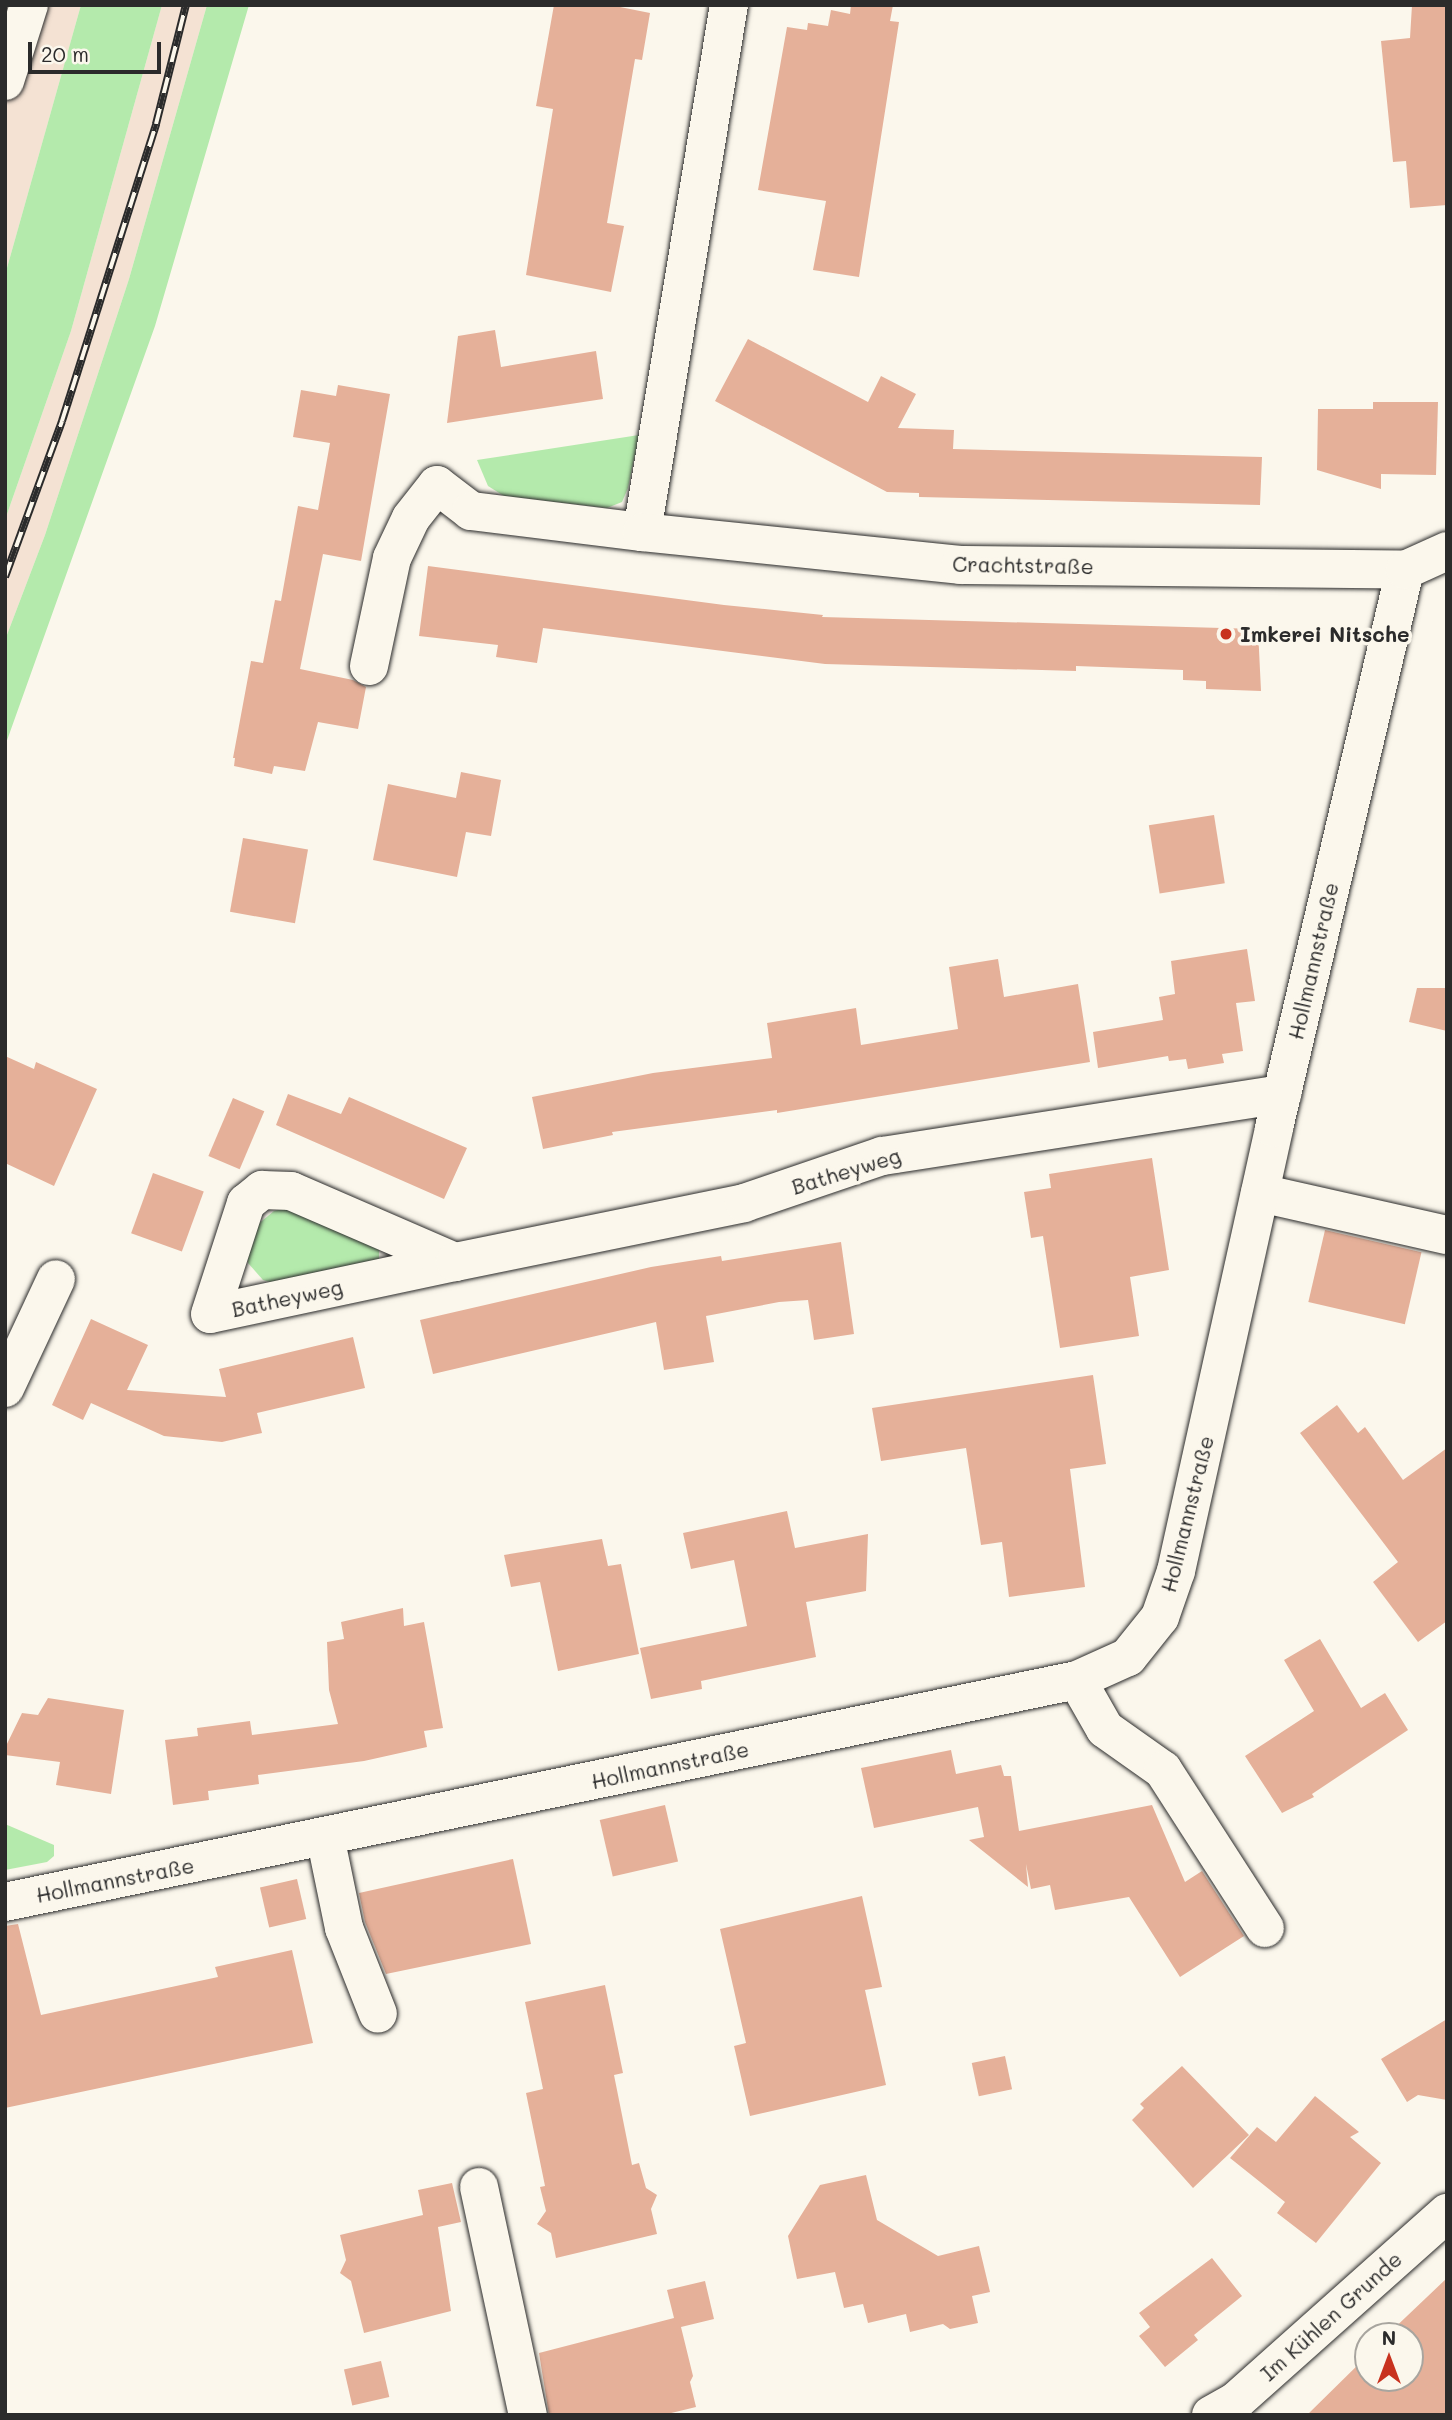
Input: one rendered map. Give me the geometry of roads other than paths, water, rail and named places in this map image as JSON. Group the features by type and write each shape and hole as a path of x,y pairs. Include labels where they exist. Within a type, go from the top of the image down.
{"street":[{"path":"5,80 29,5"},
{"path":"642,532 729,5"},
{"name":"Crachtstraße","path":"369,666 392,558 411,518 438,485 471,511 642,532 960,565 1405,570"},
{"path":"1405,570 1447,551"},
{"name":"Hollmannstraße","path":"5,1902 1077,1680 1128,1657 1160,1617 1176,1571 1282,1094 1405,570"},
{"name":"Batheyweg","path":"456,1262 291,1191 262,1190 246,1203 210,1314 744,1203 882,1156 1282,1094"},
{"path":"1260,1193 1447,1235"},
{"path":"5,1388 56,1279"},
{"path":"1077,1680 1105,1729 1163,1770 1265,1927"},
{"path":"326,1836 344,1927 378,2014"},
{"path":"479,2188 528,2415"},
{"name":"Im Kühlen Grunde","path":"1211,2415 1236,2401 1447,2213"}],"railway":[{"path":"5,577 62,421 156,124 186,5"}],"place":[{"name":"Imkerei Nitsche","path":"1226,634"}]}
